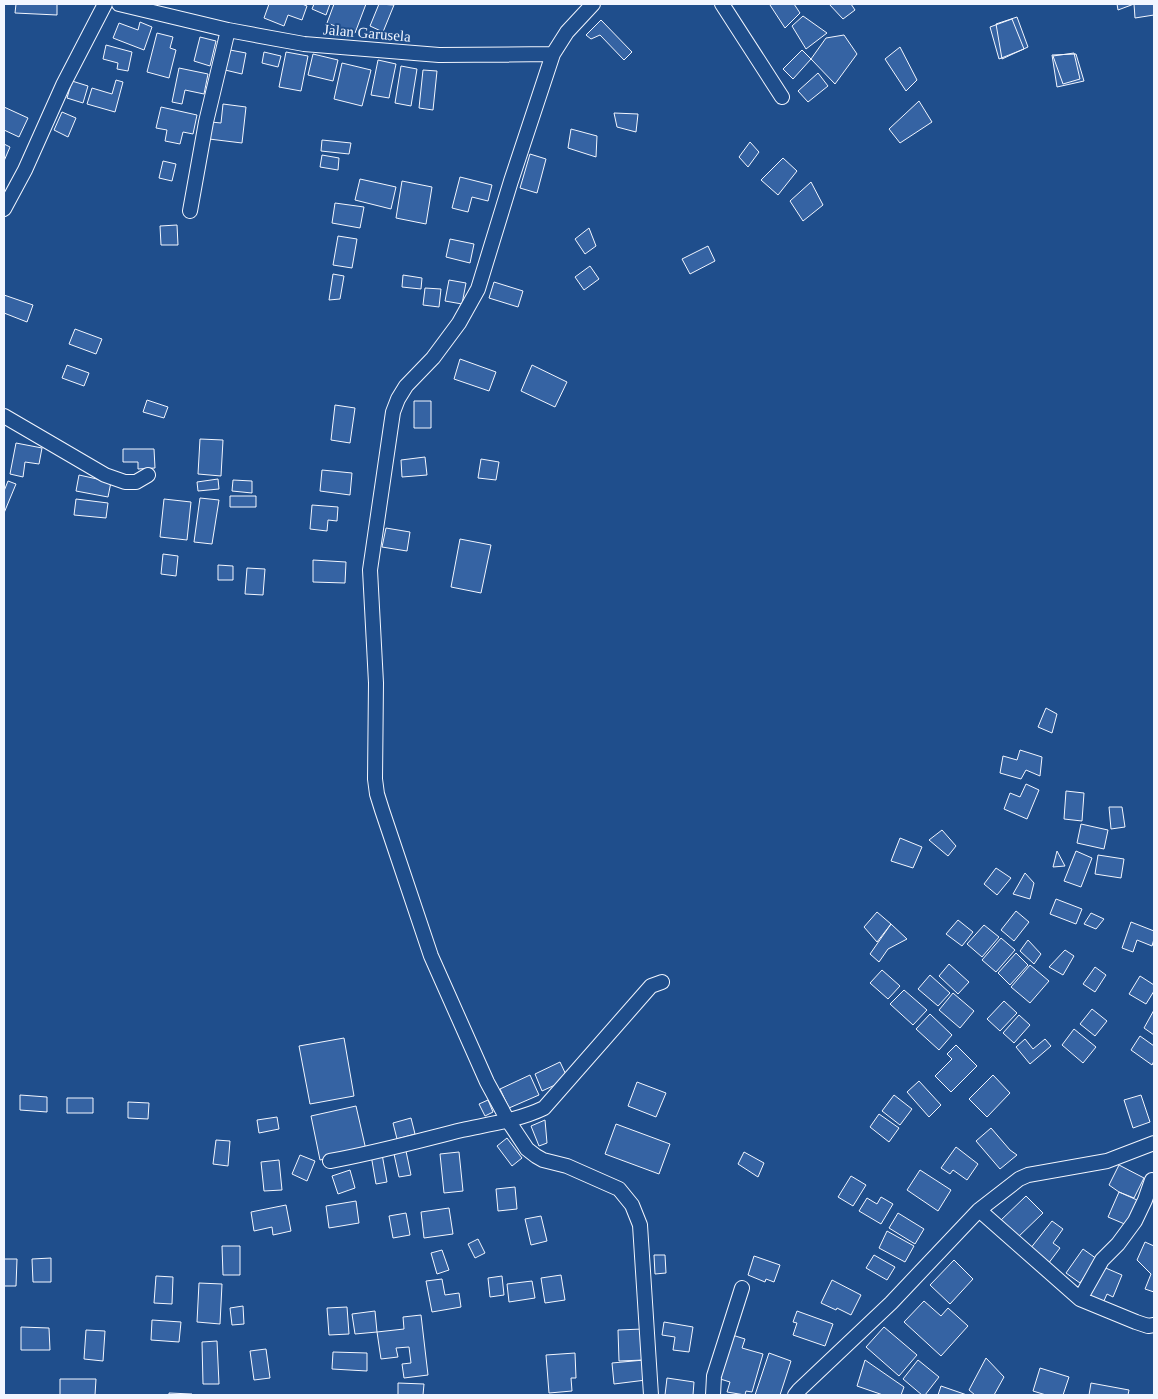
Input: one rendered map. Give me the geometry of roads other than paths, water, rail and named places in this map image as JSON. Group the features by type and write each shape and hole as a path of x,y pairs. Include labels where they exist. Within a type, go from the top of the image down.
{"street":[{"path":"4,209 25,170 63,85 105,4"},
{"name":"Jalan Garusela","path":"119,4 228,30 304,44 439,55 554,54"},
{"path":"593,4 567,32 554,54 511,181 478,290 459,323 433,358 406,386 393,412 370,570 376,683 375,779 377,794 431,956 487,1082 507,1119 527,1149 536,1156 543,1160 567,1166 619,1189 632,1205 640,1225 651,1395"},
{"path":"722,4 782,97"},
{"path":"190,211 206,122 228,30"},
{"path":"4,416 105,475 124,482 136,482 148,475"},
{"path":"330,1161 378,1152 507,1119 527,1116 544,1108 651,986 662,982"},
{"path":"795,1395 798,1390 891,1303 979,1210 1019,1180 1028,1175 1107,1161 1154,1142"},
{"path":"1080,1299 1102,1260 1118,1244 1134,1221 1145,1200 1152,1180"},
{"path":"979,1210 1080,1299 1142,1324 1154,1325"},
{"path":"713,1395 714,1376 742,1288"}]}
